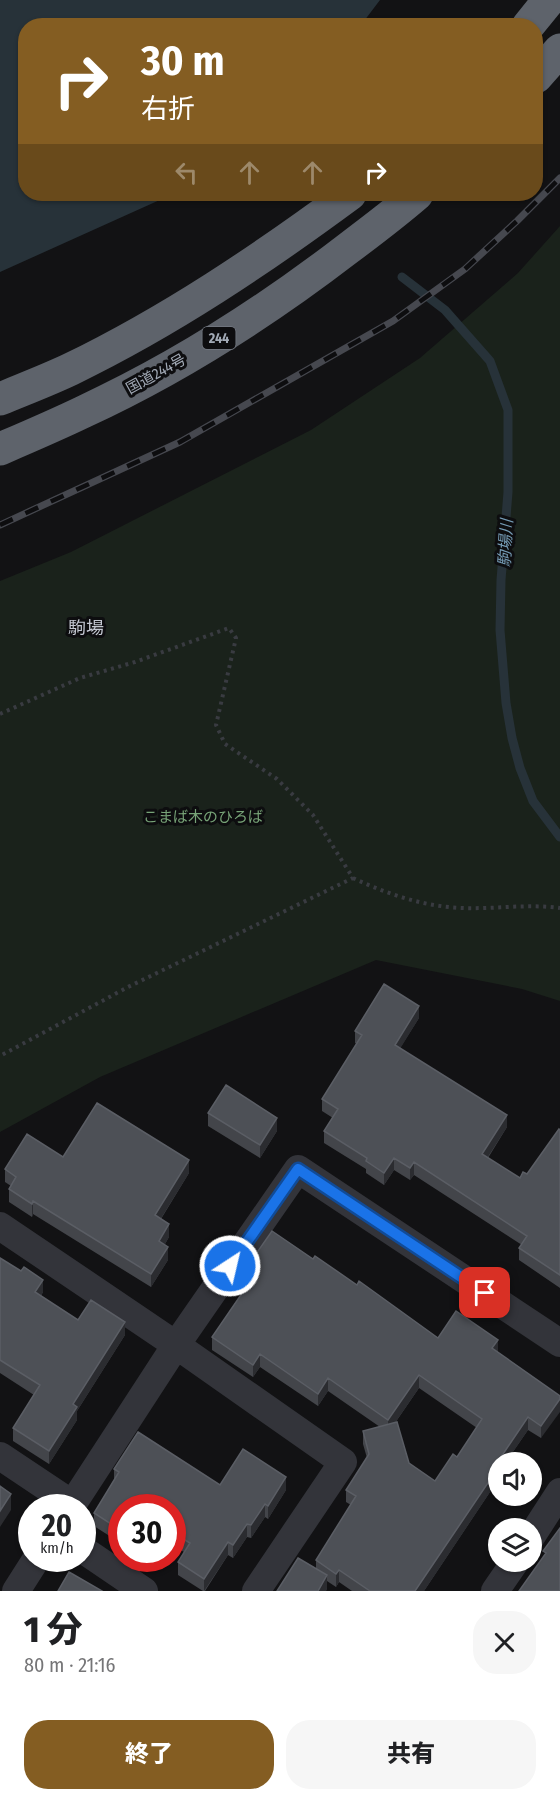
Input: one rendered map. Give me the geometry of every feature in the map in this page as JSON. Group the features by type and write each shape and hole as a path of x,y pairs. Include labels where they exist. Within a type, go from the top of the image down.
{"highway":[{"path":"534,18 549,0"},
{"path":"543,69 560,50"},
{"path":"0,399 71,369 189,304 287,240 340,201"},
{"name":"国道244号","path":"0,448 93,407 161,372 244,323 315,274 409,201"}],"street":[{"path":"79,1494 176,1345 298,1169 560,1342"},
{"path":"0,1226 343,1462 256,1591"},
{"path":"0,1456 54,1494"},
{"path":"542,1520 560,1492"},
{"path":"96,1559 144,1591"},
{"path":"16,1591 28,1572"},
{"path":"495,1591 508,1572"}],"path":[{"path":"0,714 80,678 135,662 229,628 236,638 216,725 225,744 277,779 313,816 353,878 384,892 450,907 543,906 560,908"},
{"path":"0,1056 128,987 353,878"}],"green space":[{"name":"こまば木のひろば","path":"560,226 560,1001 522,989 376,960 100,1077 0,1132 0,581 71,552 311,430 420,358 518,273"}],"shaded area":[{"path":"0,0 380,0 366,18 18,18 18,201 157,201 0,272"}],"building":[{"path":"384,984 419,1006 395,1045 507,1115 482,1154 520,1178 523,1172 527,1174 560,1130 560,1275 519,1248 527,1236 414,1162 410,1168 394,1158 384,1173 366,1161 367,1158 324,1131 338,1109 322,1099 362,1035 355,1031"},
{"path":"226,1085 277,1118 260,1145 208,1113"},
{"path":"97,1103 189,1160 155,1215 169,1224 159,1241 168,1247 151,1274 33,1201 32,1204 9,1189 16,1177 5,1169 27,1134 63,1157"},
{"path":"272,1231 313,1259 315,1256 357,1285 359,1281 438,1338 456,1311 498,1340 492,1348 560,1396 541,1426 528,1417 504,1452 488,1452 488,1483 415,1591 370,1591 339,1570 336,1574 316,1560 356,1496 346,1490 369,1454 363,1431 397,1422 409,1463 435,1481 453,1454 457,1457 482,1419 419,1375 388,1420 328,1378 318,1394 260,1354 253,1365 212,1337 260,1267 251,1261"},
{"path":"0,1258 21,1271 24,1267 43,1280 35,1292 78,1320 91,1300 125,1322 73,1404 77,1407 49,1451 13,1428 40,1385 0,1360"},
{"path":"138,1432 220,1485 243,1449 286,1477 268,1506 265,1504 251,1525 247,1524 233,1545 228,1542 204,1579 186,1567 186,1549 190,1543 186,1541 186,1494 108,1494 108,1522 96,1514 96,1510 119,1472 114,1469"},
{"path":"0,1486 11,1494 0,1511"},
{"path":"560,1528 560,1591 519,1591 532,1572 542,1572 542,1559 546,1553 543,1551"},
{"path":"298,1558 327,1575 318,1591 277,1591"},
{"path":"69,1572 102,1591 58,1591"}],"waterway":[{"name":"駒場川","path":"402,277 445,310 490,361 508,410 508,492 501,580 500,630 506,703 520,768 533,801 560,837"}],"railway":[{"path":"543,195 560,178"},
{"path":"0,525 180,442 393,321 465,269 537,201"}],"district":[{"name":"駒場","path":"86,628"}],"route":[{"path":"230,1266 298,1169 485,1293"}]}
